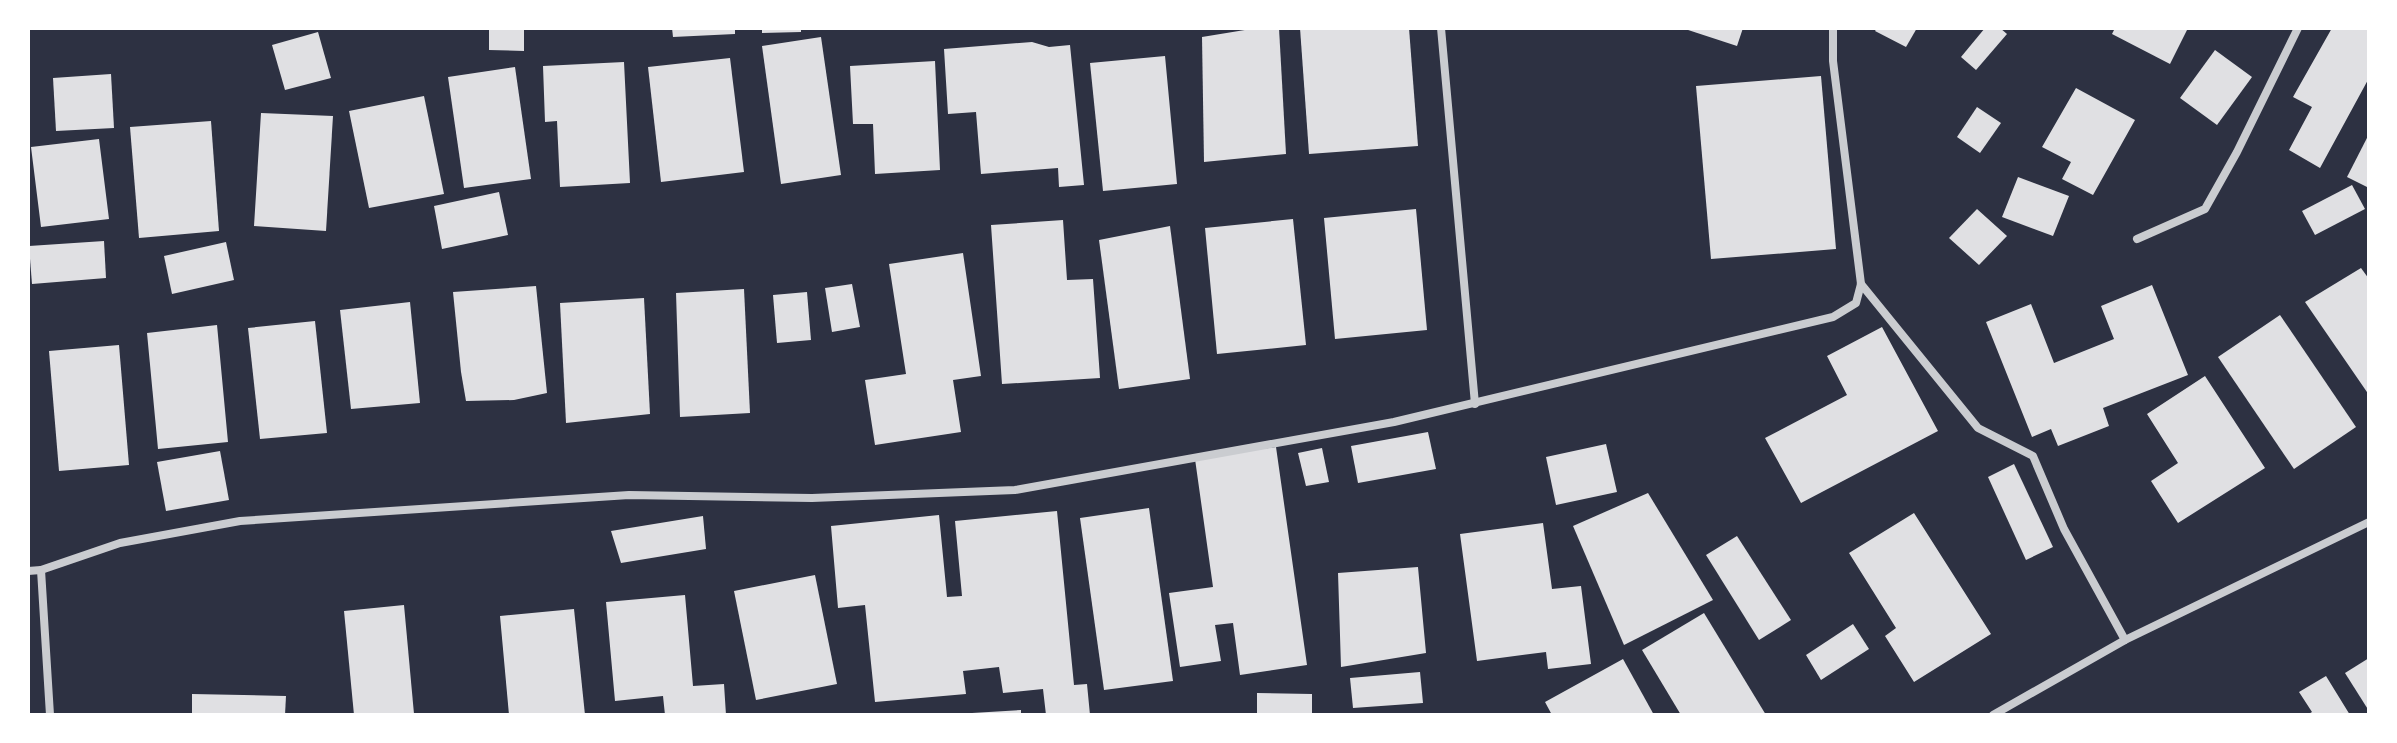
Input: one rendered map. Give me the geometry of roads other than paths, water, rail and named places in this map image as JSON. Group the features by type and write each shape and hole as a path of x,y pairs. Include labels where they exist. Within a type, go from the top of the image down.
{"street":[{"path":"1441,28 1475,404"},
{"path":"28,571 41,570 120,543 240,521 629,495 812,498 1015,490 1306,439 1475,404 1833,317 1856,303 1861,284 1833,61 1833,28"},
{"path":"2137,239 2205,209 2237,152 2298,28"},
{"path":"1861,284 1978,428 2033,456 2064,529 2125,640"},
{"path":"1993,715 2125,640 2369,522"},
{"path":"41,570 50,715"}]}
